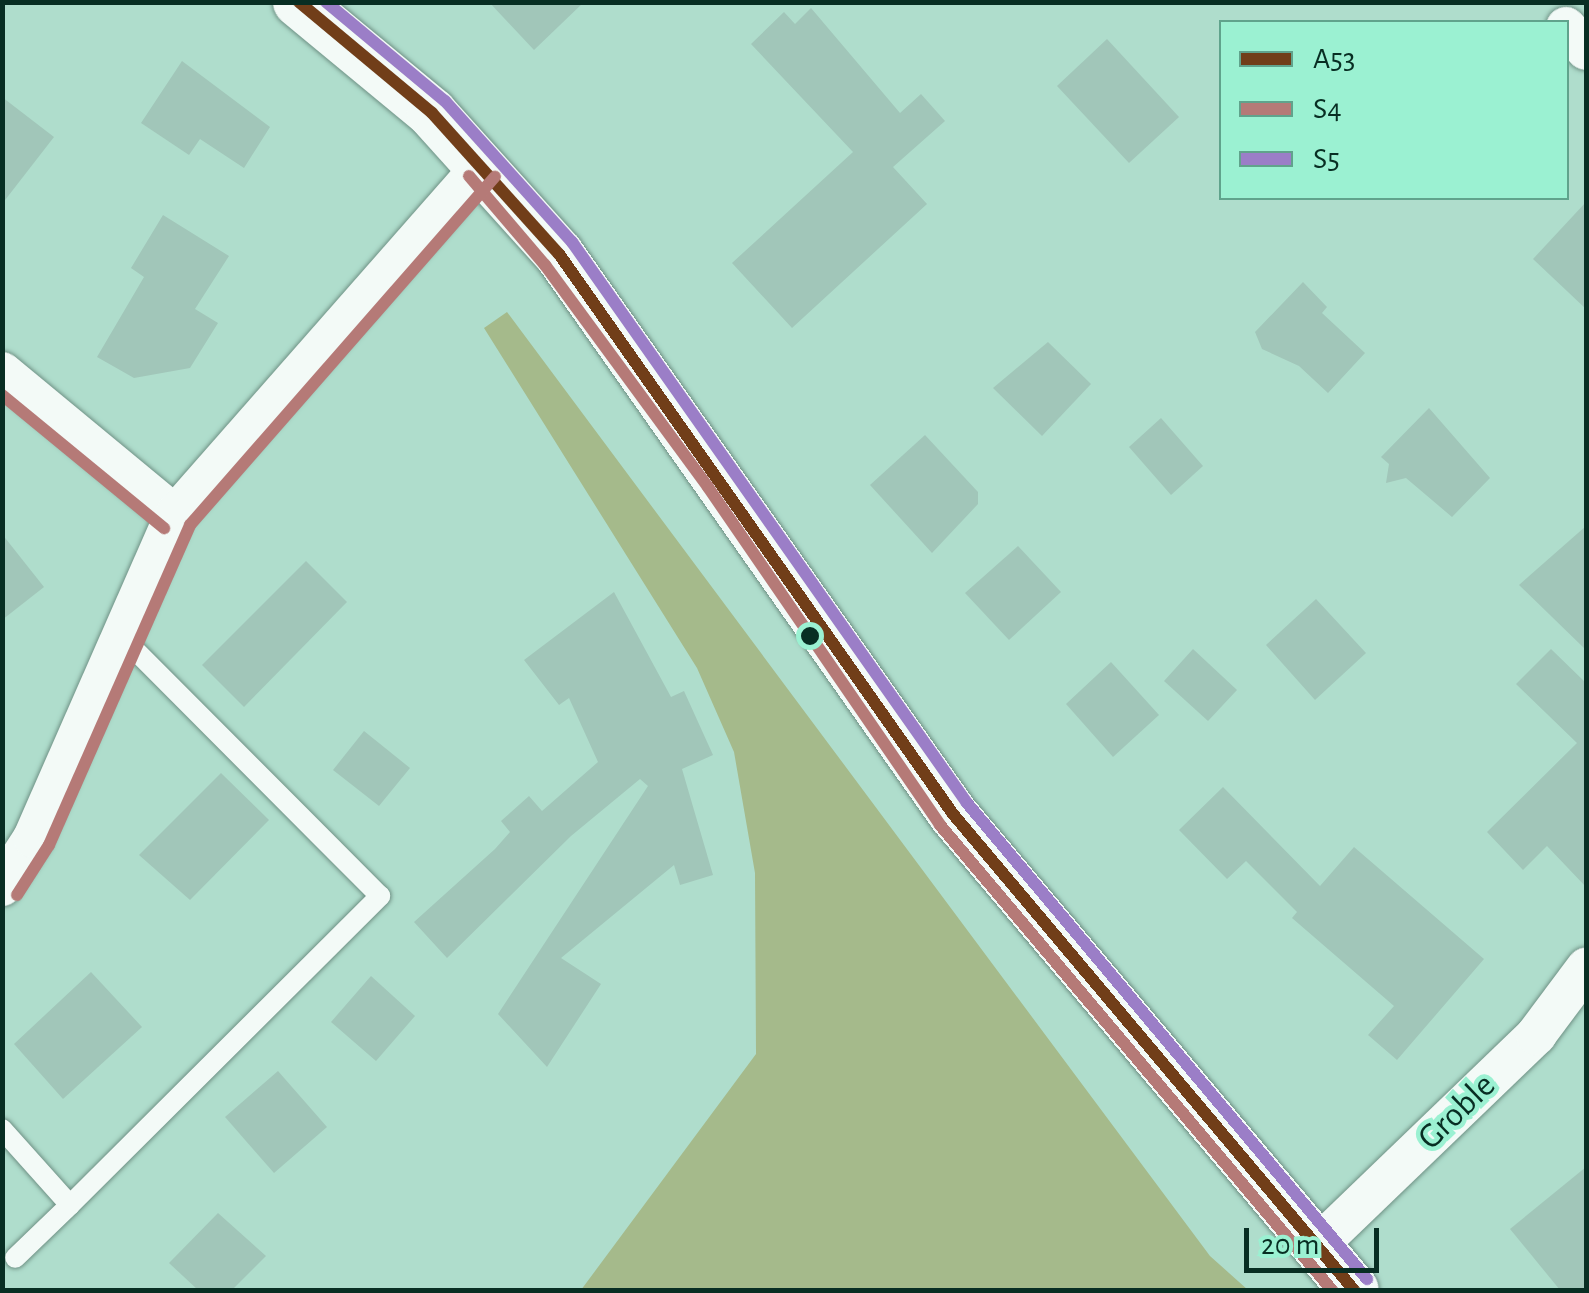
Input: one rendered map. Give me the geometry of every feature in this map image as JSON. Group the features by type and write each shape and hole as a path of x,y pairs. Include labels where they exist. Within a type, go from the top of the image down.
{"street":[{"path":"298,2 482,165 559,254 722,476 964,829 1354,1290"},
{"path":"1569,31 1586,50"},
{"path":"2,886 33,838 175,514 482,165"},
{"path":"2,372 175,514"},
{"name":"Groble","path":"1316,1247 1536,1036 1586,968"}],"lane":[{"path":"15,1258 380,896 122,636"},
{"path":"2,1129 70,1205"}],"green space":[{"path":"507,312 1210,1256 1248,1290 581,1290 756,1054 755,873 734,752 697,668 484,328"}],"building":[{"path":"489,2 584,2 534,50"},
{"path":"811,8 900,113 921,94 945,121 893,167 927,204 792,328 732,263 853,152 751,44 784,12 795,24"},
{"path":"1107,39 1179,117 1129,163 1057,86"},
{"path":"182,61 270,127 244,168 200,139 189,155 141,123"},
{"path":"2,97 54,137 2,204"},
{"path":"1586,202 1586,309 1533,259"},
{"path":"163,215 229,256 195,309 218,323 190,368 134,378 97,357 144,277 131,268"},
{"path":"1303,282 1327,307 1322,313 1365,353 1328,393 1299,366 1262,349 1255,332"},
{"path":"1048,342 1091,384 1042,436 993,388"},
{"path":"1429,408 1490,478 1452,517 1406,478 1386,483 1389,464 1381,457"},
{"path":"1161,418 1203,466 1171,495 1129,447"},
{"path":"925,435 978,492 978,504 932,553 870,485"},
{"path":"1586,526 1586,650 1519,585"},
{"path":"2,534 44,587 2,620"},
{"path":"1018,546 1061,592 1009,640 965,593"},
{"path":"306,561 347,602 244,707 202,665"},
{"path":"614,592 671,697 684,691 713,755 682,769 713,875 680,885 674,865 561,958 601,984 547,1067 498,1014 648,786 640,779 571,836 447,958 414,922 495,849 510,832 501,821 529,796 542,811 598,762 569,698 559,705 524,660"},
{"path":"1316,599 1366,653 1315,700 1266,645"},
{"path":"1193,649 1237,690 1208,721 1164,681"},
{"path":"1551,649 1586,683 1586,887 1547,846 1523,870 1487,832 1577,743 1516,684"},
{"path":"1111,662 1159,715 1113,757 1066,704"},
{"path":"364,731 410,768 379,806 333,770"},
{"path":"221,773 269,820 190,900 139,855"},
{"path":"1223,787 1320,886 1354,847 1484,959 1397,1060 1368,1035 1394,1006 1292,918 1297,912 1246,861 1227,879 1179,830"},
{"path":"91,972 142,1027 63,1099 14,1044"},
{"path":"371,976 415,1016 376,1061 331,1022"},
{"path":"278,1071 327,1127 274,1173 225,1117"},
{"path":"1586,1167 1586,1290 1560,1290 1510,1229"},
{"path":"218,1213 266,1256 232,1290 198,1290 169,1263"}],"transit line":[{"name":"A53","path":"299,2 432,113 559,254 953,814 1354,1290"},
{"name":"S5","path":"326,2 445,101 572,242 967,803 1367,1279"},
{"name":"S4","path":"469,176 545,265 708,487 940,825 1332,1290"},
{"name":"S4","path":"17,895 49,845 190,525 495,177"},
{"name":"S4","path":"2,395 164,528"}]}
